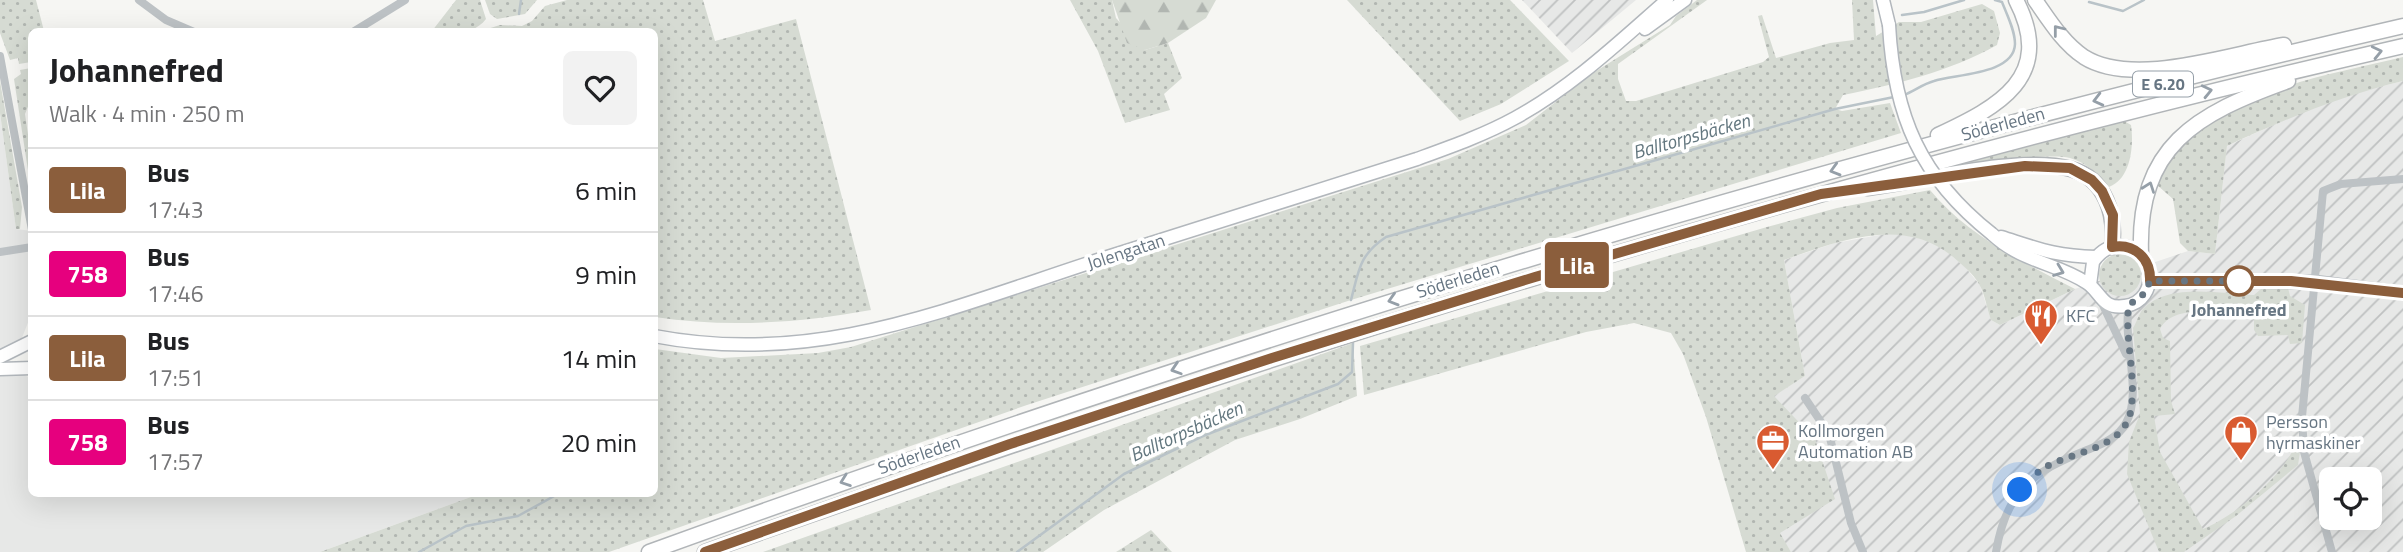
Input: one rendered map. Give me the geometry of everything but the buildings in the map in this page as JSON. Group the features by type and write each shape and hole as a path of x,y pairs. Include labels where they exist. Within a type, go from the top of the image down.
{"highway":[{"path":"1900,152 1985,113 2009,94 2026,64 2028,48 2027,26 2016,0"},
{"path":"2035,0 2074,49 2097,64 2121,69 2169,66 2379,31"},
{"name":"Söderleden","path":"649,552 919,455 1236,349 1622,230 1900,152 2403,26"},
{"name":"Söderleden","path":"705,552 1010,444 1272,358 1535,277 1821,194 2134,108 2403,46"},
{"path":"2141,254 2141,215 2149,184 2164,156 2182,135 2208,115 2261,90 2351,58"},
{"path":"1821,194 2025,166 2070,168 2092,180 2102,191 2113,215 2112,247"}],"street":[{"path":"139,0 166,20 185,28"},
{"path":"361,28 389,13 405,0"},
{"name":"Jolengatan","path":"658,337 708,345 771,346 877,331 1451,147 1517,117 1576,78 1667,0"},
{"name":"Jolengatan","path":"1576,78 1588,74 1685,0"},
{"path":"1883,0 1889,25 1894,78 1910,135 1927,168 1951,199 2006,247 2027,259 2090,285 2101,300 2129,360"},
{"path":"1889,25 1892,0"},
{"path":"0,56 28,208"},
{"path":"2332,552 2304,452 2302,417 2323,191 2341,184 2403,179"},
{"path":"1992,234 2033,250 2064,256 2096,257"},
{"path":"2090,285 2091,268 2096,257 2112,247 2130,248 2141,254 2149,267 2150,281 2145,293 2129,305 2112,306 2101,300"},
{"path":"0,251 28,248"},
{"path":"2150,281 2314,282 2403,293"},
{"path":"1996,552 2005,513 2030,479 2045,468 2112,439 2125,426 2131,409 2129,305"},
{"path":"0,357 28,343"},
{"path":"0,369 28,368"},
{"path":"1805,398 1829,434 1851,523 1863,552"}],"shaded area":[{"path":"1522,0 1636,0 1572,53"},
{"path":"2403,81 2403,552 1791,552 1779,533 1773,396 1805,376 1784,260 1835,243 1896,232 1936,243 1965,267 1980,285 1991,320 2000,325 2075,289 2188,251 2215,254 2227,146 2295,115 2354,93"},
{"path":"0,113 16,229 28,230 28,322 21,340 0,350"},
{"path":"0,376 28,377 28,497 471,497 320,552 0,552"}],"green space":[{"path":"0,0 36,0 43,28 28,28 28,62 19,64 18,58 10,60 0,33"},
{"path":"456,0 480,0 486,19 475,28 434,28"},
{"path":"485,0 537,0 525,14 497,19 490,14"},
{"path":"567,0 703,0 715,41 796,19 871,310 817,318 736,323 658,317 658,28 490,28 500,25 522,26 532,21 545,6"},
{"path":"1070,0 1112,0 1116,18 1145,50 1168,43 1182,78 1164,94 1170,110 1125,123 1098,51"},
{"path":"1112,0 1216,0 1206,18 1168,43 1145,50 1127,43"},
{"path":"1347,0 1510,0 1569,61 1501,104 1460,121"},
{"path":"1697,0 1707,0 1618,64 1618,79 1626,101 1636,101 1763,62 1769,57 1758,16 1762,15 1776,58 1830,43 1854,40 1852,0 1873,0 1876,36 1899,22 1921,22 1982,4 1994,11 2000,33 1997,45 1960,63 1922,76 1843,95 1835,109 1842,111 1890,103 1901,133 1351,300 1027,405 609,552 320,552 471,497 658,497 658,349 721,358 818,353 851,347 1448,159 1526,125 1593,73 1670,25 1676,16"},
{"path":"2403,57 2403,81 2314,109 2227,146 2215,254 2188,251 2180,243 2173,199 2157,185 2175,154 2200,130 2229,110 2262,95 2333,73"},
{"path":"28,69 28,106 25,114 28,170 14,79 21,74 20,70"},
{"path":"0,81 22,207 20,229 16,229 0,113"},
{"path":"2124,121 2131,125 2129,161 2122,177 2109,187 2097,174 2070,158 2025,158 1938,169"},
{"path":"1930,190 1945,207 1979,235 2075,289 2000,325 1991,320 1981,288 1971,273 1934,244 1913,237 1892,234 1870,236 1784,260 1805,376 1774,396 1815,439 1835,499 1780,533 1791,552 1746,552 1706,417 1683,354 1671,333 1634,323 1586,332 1364,395 1360,346 1767,227 1837,208"},
{"path":"2120,254 2135,260 2141,275 2135,290 2120,296 2105,290 2099,275 2105,260"},
{"path":"2288,288 2290,296 2305,305 2302,343 2290,344 2288,335 2258,336 2254,330 2254,314 2189,312 2177,315 2160,329 2163,338 2170,341 2171,401 2175,414 2154,416 2160,452 2203,529 2244,504 2271,480 2283,466 2297,440 2300,452 2298,465 2236,516 2184,552 2159,552 2127,474 2129,442 2140,414 2133,328 2143,309 2167,295 2211,292 2254,295 2261,289"},
{"path":"1353,343 1357,396 1300,419 1235,440 1104,510 1043,552 763,552"},
{"path":"1151,530 1172,552 1116,552"}],"waterway":[{"path":"519,14 521,0"},
{"name":"Balltorpsbäcken","path":"1902,15 1924,12 1964,0"},
{"name":"Balltorpsbäcken","path":"1904,95 1930,82 1982,72 2005,62 2012,54 2015,39 2002,2 1995,0"},
{"name":"Balltorpsbäcken","path":"2089,2 2123,11 2144,0"},
{"name":"Balltorpsbäcken","path":"1351,300 1365,257 1386,237 1835,109 1894,97"},
{"name":"Balltorpsbäcken","path":"1017,552 1124,474 1203,436 1338,384 1352,372 1353,343"},
{"path":"419,552 466,526 518,516 552,497"}],"bus line":[{"name":"Lila","path":"705,552 1010,444 1272,358 1535,277 1821,194 2025,166 2070,168 2083,173 2102,191 2113,215 2112,247 2124,246 2141,254 2149,267 2150,281 2291,281 2403,293"}],"place":[{"name":"Johannefred","path":"2239,281"},
{"name":"KFC","path":"2041,346"},
{"name":"Persson hyrmaskiner","path":"2241,462"},
{"name":"Kollmorgen Automation AB","path":"1773,471"}],"route":[{"path":"2020,490 2045,468 2112,439 2125,426 2131,409 2132,386 2127,323 2129,305 2141,298 2150,281 2239,281"}]}
